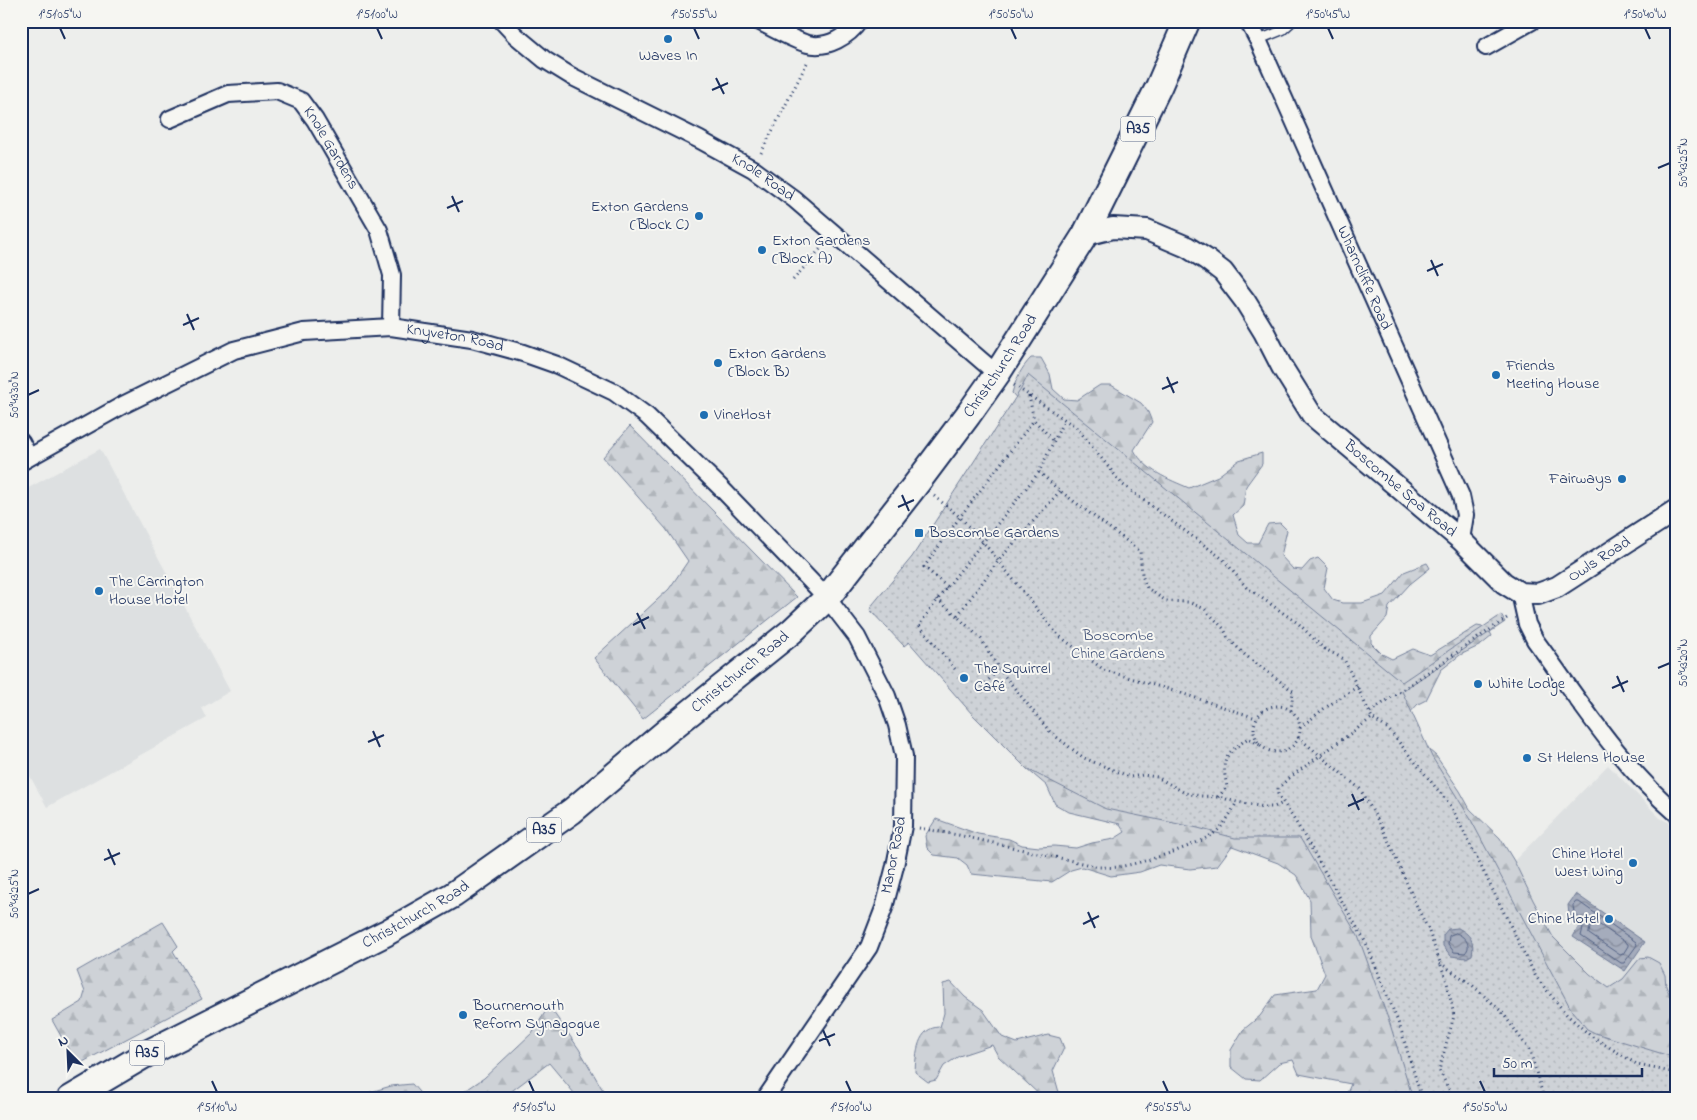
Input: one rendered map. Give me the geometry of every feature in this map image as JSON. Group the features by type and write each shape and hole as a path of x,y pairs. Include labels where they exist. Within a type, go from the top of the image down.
{"main road":[{"name":"Christchurch Road","path":"70,1099 148,1052 378,937 453,895 572,810 792,631 827,598 918,483 997,374 1086,235 1159,86 1187,21"}],"street":[{"name":"Knole Road","path":"502,21 515,35 545,60 571,76 700,140 753,169 794,199 997,374"},
{"path":"758,21 809,44 832,42 853,30 859,21"},
{"name":"Wharncliffe Road","path":"1248,21 1461,496 1465,515 1460,540"},
{"path":"1486,47 1532,21"},
{"name":"Knole Gardens","path":"170,119 228,94 277,91 301,101 315,120 379,230 392,275 391,327"},
{"name":"Boscombe Spa Road","path":"1086,235 1113,228 1148,230 1187,247 1223,272 1245,300 1282,367 1312,415 1460,540 1522,600"},
{"name":"Knyveton Road","path":"25,460 123,404 234,350 304,332 391,327 472,339 557,365 614,392 647,416 721,488 827,598"},
{"path":"21,442 25,460"},
{"name":"Owls Road","path":"1522,600 1557,588 1676,510"},
{"name":"Manor Road","path":"765,1099 869,947 884,908 896,866 903,826 904,756 897,725 887,696 871,662 857,637 827,598"},
{"path":"1522,600 1528,624 1535,640 1617,752 1654,795 1676,813"}],"lane":[{"path":"1258,40 1283,30 1294,21"}],"path":[{"path":"753,169 816,44"},
{"path":"793,280 834,234"},
{"path":"997,374 1077,428 1124,485 1222,559 1246,587 1300,624 1323,648 1344,659 1372,718 1388,729 1451,806 1536,977 1567,1015 1591,1036 1638,1065 1676,1073"},
{"path":"1028,395 1034,420 1053,441"},
{"path":"947,586 924,567 1034,420"},
{"path":"955,669 919,625 947,586 1039,472 1064,420"},
{"path":"1039,472 1060,491 1140,550 1142,575 1147,588 1166,601 1188,602 1205,609 1224,629 1228,638 1245,655 1293,692 1291,711"},
{"path":"918,483 960,517 999,560 1058,635 1104,670 1256,718"},
{"path":"957,616 999,560 1060,491"},
{"path":"938,599 981,639 998,669 1050,732 1084,758 1130,776 1144,775 1157,777 1185,793 1218,797 1265,807 1274,807 1283,803"},
{"path":"1370,712 1522,600"},
{"path":"982,687 998,669"},
{"path":"1300,729 1322,710 1358,686"},
{"path":"1218,797 1226,787 1223,766 1228,752 1248,738 1263,747 1269,750 1290,748 1298,737 1300,729 1297,717 1291,711 1284,707 1272,706 1256,718 1256,737 1263,747"},
{"path":"1372,718 1289,778 1278,788 1278,794 1366,943 1400,1027 1422,1099"},
{"path":"1298,737 1360,789 1384,831 1428,929 1447,982 1454,1016 1439,1070 1454,1099"},
{"path":"903,826 958,835 1090,865 1117,867 1144,862 1208,838 1219,830 1238,802"},
{"path":"1439,962 1471,984 1502,1012 1530,1051 1544,1099"}],"shaded area":[{"name":"The Carrington House Hotel","path":"100,449 230,691 202,708 207,718 47,807 21,760 21,492"},
{"name":"Chine Hotel","path":"1608,765 1660,818 1676,826 1676,1058 1553,937 1514,861"}],"green space":[{"name":"Boscombe Chine Gardens","path":"1031,358 1041,358 1050,374 1053,389 1064,399 1077,400 1100,385 1111,385 1141,403 1148,412 1152,422 1134,450 1151,469 1189,488 1218,476 1239,460 1262,453 1262,464 1246,486 1243,506 1233,515 1239,535 1248,543 1258,543 1268,524 1280,523 1287,530 1281,556 1293,569 1302,570 1310,561 1318,558 1328,568 1324,588 1333,600 1342,603 1362,603 1385,595 1404,572 1427,563 1430,568 1410,584 1389,607 1387,618 1371,636 1371,643 1382,654 1392,659 1413,649 1430,655 1477,626 1488,628 1492,636 1481,645 1460,655 1441,670 1426,700 1418,704 1406,717 1403,727 1436,756 1470,809 1500,838 1553,937 1590,974 1609,988 1623,979 1640,958 1648,957 1659,963 1676,1009 1676,1099 1338,1099 1347,1093 1351,1084 1299,1074 1293,1060 1279,1063 1260,1080 1246,1079 1231,1067 1231,1050 1243,1030 1260,1016 1275,995 1317,989 1325,974 1311,936 1310,900 1296,875 1278,863 1232,846 1217,866 1190,869 1159,865 1140,872 1111,876 1082,867 1071,870 1052,882 971,874 967,865 958,858 934,855 927,848 925,836 936,819 978,834 1009,839 1022,845 1039,847 1076,848 1114,839 1125,832 1120,824 1069,812 1055,804 1047,786 1027,769 972,714 1020,402 1012,393 1019,374"},
{"name":"Boscombe Chine Gardens","path":"1028,375 1402,682 1501,615 1505,622 1402,691 1432,757 1470,818 1572,1011 1587,1029 1595,1033 1676,1058 1676,1099 1413,1099 1390,1024 1358,936 1300,838 1235,838 1198,828 1106,809 1027,769 972,714 909,642 904,646 870,610 912,557 1021,389"},
{"path":"630,426 797,597 643,719 594,658 669,589 688,561 666,529 603,457"},
{"path":"163,922 178,946 173,951 202,999 77,1065 52,1020 82,1002 85,992 77,971"},
{"path":"951,982 965,997 983,1010 1002,1037 1017,1043 1048,1035 1060,1038 1064,1048 1053,1071 1060,1096 1066,1099 1044,1099 998,1056 992,1045 959,1056 944,1066 936,1080 928,1082 915,1072 919,1043 922,1036 932,1028 940,1027 944,1013 943,984"},
{"path":"549,1006 579,1049 608,1099 579,1099 549,1063 501,1099 453,1099 484,1078 532,1033"},
{"path":"412,1084 425,1099 347,1099 391,1086"}],"water":[{"path":"1576,894 1645,942 1625,971 1573,937 1580,924 1569,915 1568,905"},
{"path":"1458,928 1471,938 1473,946 1472,955 1466,958 1451,956 1443,946 1443,935 1448,929"}],"place":[{"name":"Waves In","path":"668,39"},
{"name":"Exton Gardens (Block C)","path":"699,216"},
{"name":"Exton Gardens (Block A)","path":"762,250"},
{"name":"Exton Gardens (Block B)","path":"718,363"},
{"name":"Friends Meeting House","path":"1496,375"},
{"name":"VineHost","path":"704,415"},
{"name":"Fairways","path":"1622,479"},
{"name":"Boscombe Gardens","path":"919,533"},
{"name":"The Carrington House Hotel","path":"99,591"},
{"name":"The Squirrel Café","path":"964,678"},
{"name":"White Lodge","path":"1478,684"},
{"name":"St Helens House","path":"1527,758"},
{"name":"Chine Hotel West Wing","path":"1633,863"},
{"name":"Chine Hotel","path":"1609,919"},
{"name":"Bournemouth Reform Synagogue","path":"463,1015"}]}
